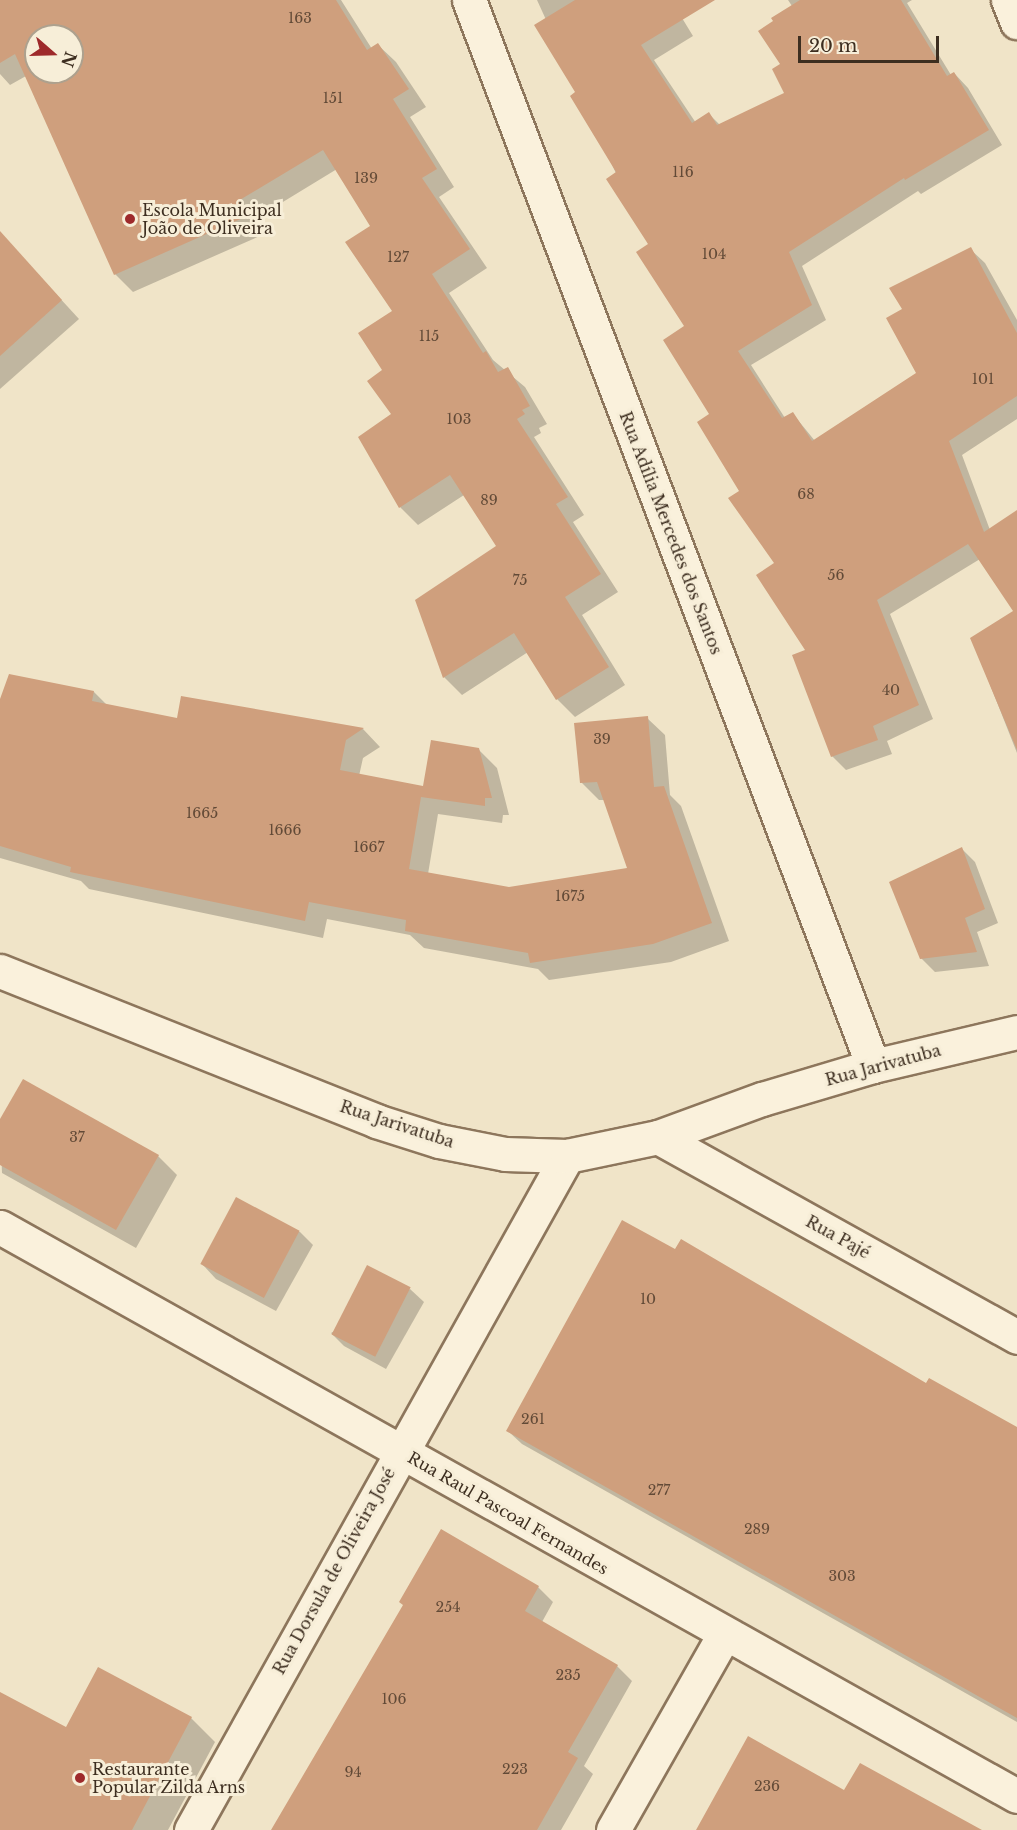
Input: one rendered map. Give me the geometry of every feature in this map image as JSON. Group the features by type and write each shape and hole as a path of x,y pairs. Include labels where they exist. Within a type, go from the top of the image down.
{"street":[{"name":"Rua Adília Mercedes dos Santos","path":"469,0 873,1066"},
{"path":"1008,0 1017,22"},
{"name":"Rua Jarivatuba","path":"0,971 397,1127 439,1141 505,1154 567,1156 658,1137 762,1099 873,1066 1017,1032"},
{"name":"Rua Pajé","path":"658,1137 1017,1337"},
{"name":"Rua Dorsula de Oliveira José","path":"190,1830 567,1156"},
{"name":"Rua Raul Pascoal Fernandes","path":"0,1227 724,1635 1017,1796"},
{"path":"613,1830 724,1635"}],"building":[{"path":"0,0 336,0 367,50 378,43 409,89 393,99 437,169 422,178 470,249 432,274 483,353 486,351 498,372 508,367 530,406 522,410 525,414 517,419 568,497 556,504 601,574 565,597 609,667 556,700 514,633 443,678 415,600 496,546 450,475 399,508 358,437 391,414 367,381 382,370 358,333 392,311 345,242 370,226 323,150 238,201 245,217 114,275 28,84 84,84 84,24 24,24 24,74 15,54 0,63"},
{"path":"575,0 715,0 641,45 692,123 709,112 717,125 784,93 772,69 780,64 758,31 773,21 771,18 800,0 901,0 947,76 954,72 989,130 905,180 904,178 789,252 812,305 738,351 782,418 793,412 812,441 916,373 886,318 902,309 889,288 971,247 1017,333 1017,396 949,441 984,532 1017,510 1017,750 970,638 1013,611 968,544 877,600 919,705 873,726 878,740 831,757 792,655 805,650 756,575 774,563 728,498 739,491 697,422 709,414 663,340 684,326 636,252 648,244 606,179 616,172 570,96 575,92 534,25"},
{"path":"0,231 62,300 0,356"},
{"path":"9,674 94,691 92,701 177,718 181,696 364,728 346,740 340,770 423,786 431,740 479,748 492,798 485,798 485,806 421,797 409,869 509,887 627,868 597,782 580,783 574,723 648,716 654,787 664,786 712,923 653,944 530,963 528,953 405,931 406,920 309,902 305,921 70,872 71,867 0,846 0,699"},
{"path":"962,847 985,909 965,918 977,952 920,959 889,882"},
{"path":"23,1079 159,1155 116,1230 0,1165 0,1119"},
{"path":"236,1197 300,1231 264,1298 200,1264"},
{"path":"622,1220 675,1249 681,1239 926,1383 929,1378 1017,1427 1017,1718 506,1431"},
{"path":"367,1265 411,1287 375,1357 332,1334"},
{"path":"441,1529 539,1586 525,1611 618,1665 568,1752 578,1758 537,1830 271,1830 403,1605 399,1602"},
{"name":"Restaurante Popular Zilda Arns","path":"98,1667 192,1717 132,1830 0,1830 0,1692 66,1727"},
{"path":"748,1736 844,1790 860,1763 982,1830 696,1830"}],"place":[{"name":"Escola Municipal João de Oliveira","path":"130,219"},
{"name":"Restaurante Popular Zilda Arns","path":"80,1778"}]}
